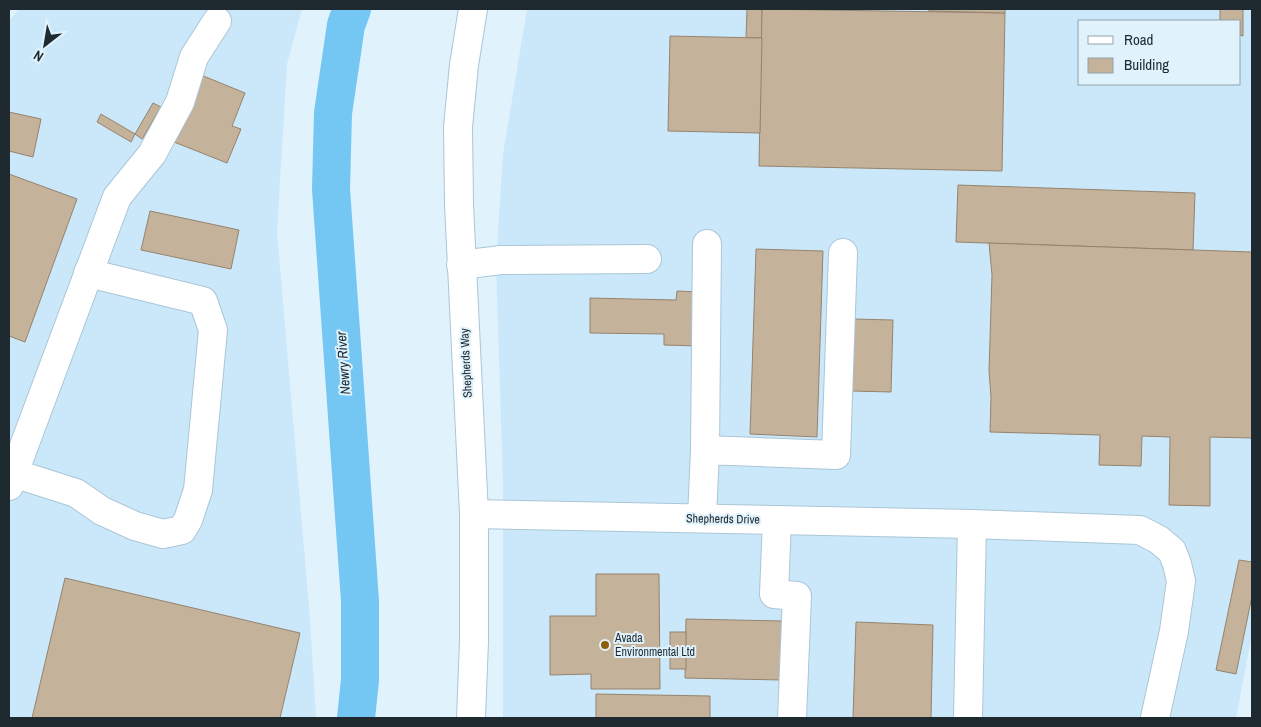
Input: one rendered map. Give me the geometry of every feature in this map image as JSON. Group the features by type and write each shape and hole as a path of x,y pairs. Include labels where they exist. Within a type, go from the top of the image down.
{"street":[{"name":"Shepherds Way","path":"471,718 474,640 474,514 461,265 458,128 464,65 473,9"},
{"path":"88,273 204,301 213,330 198,490 188,520 182,530 163,534 135,526 102,511 76,493 11,479 88,273 117,197 152,154 180,102 194,57 217,21"},
{"path":"702,518 705,450 707,244"},
{"path":"705,450 836,455 843,253"},
{"path":"461,265 501,260 647,259"},
{"name":"Shepherds Drive","path":"474,514 972,524 1140,530 1159,540 1172,551 1181,581 1174,631 1155,718"},
{"path":"777,520 774,594 797,596 792,718"},
{"path":"968,718 972,524"}],"shaded area":[{"path":"19,9 302,9 287,64 277,232 310,619 316,718 9,718 9,21"},
{"path":"527,9 1252,9 1252,634 1236,718 503,718 503,483 496,265 503,154"}],"building":[{"path":"747,9 762,9 762,38 746,38"},
{"path":"762,9 1005,13 1002,171 759,166"},
{"path":"929,9 1005,9 1005,13 929,11"},
{"path":"1220,9 1243,9 1243,36 1241,35 1241,20 1220,20"},
{"path":"670,36 762,38 760,133 668,131"},
{"path":"201,75 245,93 232,126 241,129 227,163 174,142"},
{"path":"153,103 161,107 142,139 135,134"},
{"path":"9,112 41,119 33,157 9,151"},
{"path":"101,114 135,134 131,142 97,122"},
{"path":"9,174 77,199 25,342 9,336"},
{"path":"958,185 1195,193 1193,250 956,242"},
{"path":"150,211 239,230 231,269 141,250"},
{"path":"989,243 1252,252 1252,438 1210,437 1210,506 1169,505 1170,437 1142,436 1141,466 1099,465 1100,435 990,432 991,397 989,371 992,275"},
{"path":"756,249 823,251 817,437 750,434"},
{"path":"677,291 700,292 699,346 664,345 664,334 590,333 590,298 676,300"},
{"path":"854,319 893,320 891,392 852,391"},
{"path":"1239,560 1252,562 1252,596 1236,674 1216,670"},
{"name":"Avada Environmental Ltd","path":"596,574 659,574 660,689 591,689 591,674 550,675 550,616 596,616"},
{"path":"65,578 300,633 280,718 32,718"},
{"path":"686,619 782,621 781,680 685,678"},
{"path":"856,622 933,625 931,718 853,718"},
{"path":"670,632 686,632 686,669 670,669"},
{"path":"596,694 710,696 710,718 596,718"}],"waterway":[{"name":"Newry River","path":"352,9 346,25 333,113 331,189 360,601 360,680 356,718"}],"place":[{"name":"Avada Environmental Ltd","path":"605,645"}]}
